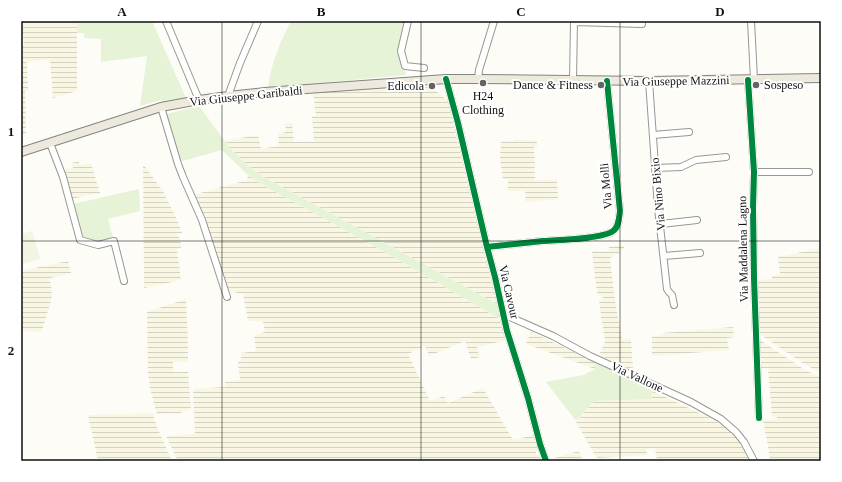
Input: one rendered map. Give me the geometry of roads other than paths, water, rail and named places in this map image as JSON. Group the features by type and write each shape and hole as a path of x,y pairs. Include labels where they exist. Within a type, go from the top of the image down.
{"main road":[{"name":"Via Giuseppe Mazzini","path":"478,79 649,82 821,78"},
{"name":"Via Giuseppe Garibaldi","path":"21,152 161,107 199,100 265,92 446,79 478,79"}],"street":[{"path":"166,21 199,100"},
{"path":"228,96 240,62 258,21"},
{"path":"408,21 401,51 405,66 424,68"},
{"path":"478,79 479,70 494,21"},
{"name":"Via Maddalena Lagno","path":"751,21 754,172 754,278 759,418"},
{"path":"573,80 574,22 642,24"},
{"name":"Via Cavour","path":"446,79 458,123 507,331 546,461"},
{"name":"Via Molli","path":"487,247 587,238 613,232 617,228 620,211 607,81"},
{"name":"Via Nino Bixio","path":"649,82 658,208 661,224 667,289 672,295 674,305"},
{"path":"161,107 178,164 202,220 226,297"},
{"path":"653,135 689,132"},
{"path":"50,143 63,177 80,240 98,245 114,241 124,281"},
{"path":"656,168 681,167 696,160 726,157"},
{"path":"754,172 809,172"},
{"path":"661,224 697,220"},
{"path":"664,256 700,253"},
{"name":"Via Vallone","path":"503,314 553,336 590,356 691,402 721,419 736,432 744,442 754,461"}],"place":[{"name":"H24 Clothing","path":"483,83"},
{"name":"Dance & Fitness","path":"601,85"},
{"name":"Sospeso","path":"756,85"},
{"name":"Edicola","path":"432,86"}]}
